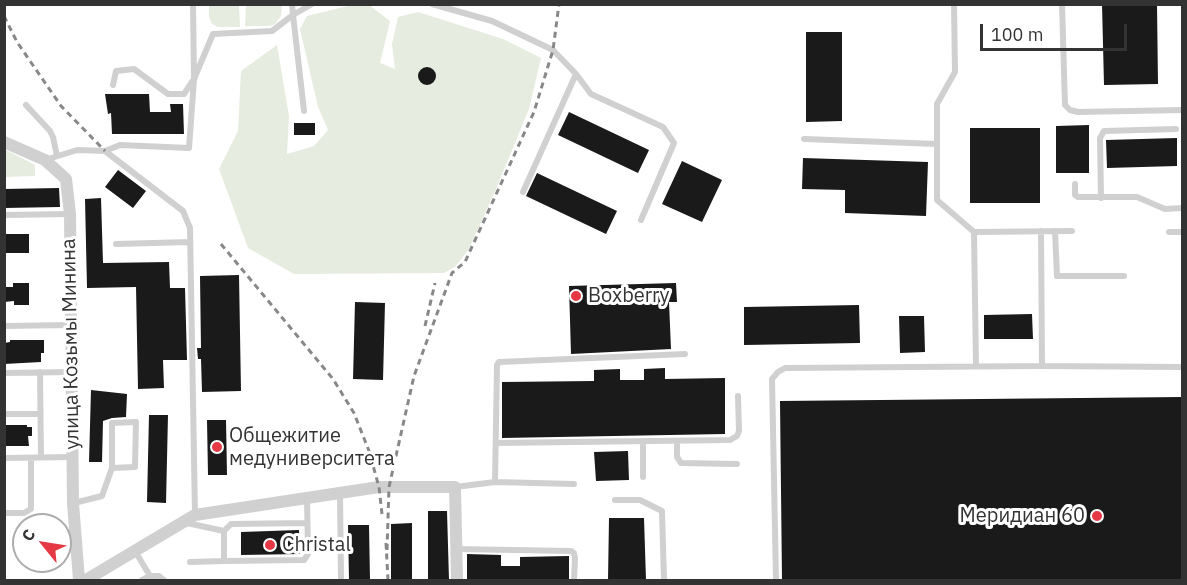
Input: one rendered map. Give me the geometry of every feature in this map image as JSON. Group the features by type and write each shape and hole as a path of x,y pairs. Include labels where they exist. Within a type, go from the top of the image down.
{"street":[{"name":"улица Козьмы Минина","path":"4,142 51,158 66,178 70,214 73,503 79,580"},
{"path":"86,580 195,515 378,487 455,487 457,580"}],"lane":[{"path":"26,105 53,137 51,158 77,150 105,151 120,145 189,148 194,79 193,4"},
{"path":"292,4 304,111"},
{"path":"113,85 116,71 134,69 168,94 184,94 194,79 213,34 272,31 312,4"},
{"path":"432,4 492,21 553,50 591,94 663,127 674,143 641,220"},
{"path":"954,4 955,72 937,104 938,200 974,231 1072,231"},
{"path":"1062,4 1065,105 1070,110 1078,112 1182,110"},
{"path":"523,192 576,74"},
{"path":"1101,198 1100,138 1104,131 1176,129"},
{"path":"804,139 937,144"},
{"path":"105,151 183,212 190,228 195,515"},
{"path":"1075,184 1078,197 1137,197 1165,208 1182,208"},
{"path":"4,215 70,214"},
{"path":"974,231 975,366"},
{"path":"1041,231 1042,366"},
{"path":"1055,231 1057,276 1124,276"},
{"path":"1169,232 1182,232"},
{"path":"116,243 190,242"},
{"path":"4,326 71,325"},
{"path":"495,482 497,365 502,361 685,354"},
{"path":"776,580 772,379 778,372 785,369 975,366 1182,367"},
{"path":"40,372 41,457"},
{"path":"4,373 72,372"},
{"path":"496,443 734,439 739,431 738,396"},
{"path":"4,414 40,414"},
{"path":"73,503 102,496 112,468 112,423 136,422 135,466 112,468"},
{"path":"643,441 644,477"},
{"path":"677,441 677,457 681,463 737,464"},
{"path":"4,458 72,457"},
{"path":"4,513 24,513 31,509 31,458"},
{"path":"455,487 495,482 574,484"},
{"path":"339,493 341,580"},
{"path":"190,562 304,560 308,554 307,498"},
{"path":"615,500 640,500 662,511 664,580"},
{"path":"183,522 224,531"},
{"path":"224,561 224,531 231,524 307,523"},
{"path":"456,549 571,551 575,558 574,580"},
{"path":"135,551 150,576"},
{"path":"142,580 150,576 159,576 164,580"}],"shaded area":[{"path":"356,4 369,5 390,21 380,63 395,69 392,44 398,17 418,12 503,39 541,58 529,109 469,249 455,267 444,273 294,274 248,248 219,169 238,131 241,71 277,45 289,116 287,154 314,146 328,130 318,107 300,29 307,16"},
{"path":"209,5 239,5 240,27 218,27 212,24 209,17"},
{"path":"246,5 282,5 281,16 275,24 270,26 245,26"},
{"path":"4,149 35,165 35,176 5,177"}],"building":[{"path":"1102,4 1157,4 1158,84 1104,85"},
{"path":"806,32 842,32 842,121 806,122"},
{"path":"427,67 433,70 436,76 433,82 427,85 421,82 418,76 421,70"},
{"path":"105,94 149,94 150,112 171,112 170,104 183,104 184,134 112,134 111,113 108,114"},
{"path":"569,112 649,150 638,173 558,135"},
{"path":"294,123 315,123 315,135 294,135"},
{"path":"1089,125 1089,173 1056,173 1056,126"},
{"path":"970,128 1040,128 1040,203 970,203"},
{"path":"1177,138 1177,166 1107,168 1106,140"},
{"path":"803,158 928,162 926,216 845,213 845,190 802,189"},
{"path":"682,161 722,180 702,222 662,204"},
{"path":"118,170 146,191 133,208 105,187"},
{"path":"537,173 617,211 606,234 526,196"},
{"path":"59,188 60,207 4,208 4,189"},
{"path":"101,198 103,263 169,262 170,288 185,288 187,360 163,360 164,388 138,389 136,287 87,288 85,199"},
{"path":"4,234 29,234 29,253 4,253"},
{"path":"239,275 241,391 202,392 201,359 198,359 197,348 201,348 200,276"},
{"path":"13,283 29,283 29,305 14,305 14,301 4,302 4,287 13,287"},
{"path":"676,283 677,302 669,302 671,349 571,354 569,286"},
{"path":"355,302 385,303 383,380 353,379"},
{"path":"859,305 860,343 744,345 744,307"},
{"path":"1032,314 1033,339 984,339 984,315"},
{"path":"899,316 924,316 925,352 900,353"},
{"path":"10,340 44,340 41,362 4,364 4,343"},
{"path":"665,368 665,379 725,378 725,434 502,438 502,382 594,381 594,370 620,369 620,380 644,380 644,369"},
{"path":"91,390 127,394 126,417 103,421 102,462 89,462"},
{"path":"1182,397 1182,580 782,580 780,401"},
{"path":"149,415 168,415 166,503 147,502"},
{"name":"Общежитие медуниверситета","path":"207,420 226,420 227,475 208,475"},
{"path":"4,425 32,427 32,436 28,436 29,446 4,446"},
{"path":"628,451 629,480 596,481 594,452"},
{"path":"428,511 447,511 449,580 428,580"},
{"path":"609,518 644,518 646,580 608,580"},
{"path":"412,523 412,580 391,580 391,524"},
{"path":"348,525 369,525 370,580 349,580"},
{"name":"Christal","path":"299,530 300,554 241,555 241,532"},
{"path":"467,554 501,555 501,566 520,566 520,557 569,556 569,579 467,580"}],"railway":[{"path":"387,550 389,487 414,376 452,273 465,262 534,112 553,50 559,4"},
{"path":"4,16 17,42 61,106 105,151"},
{"path":"221,244 333,379 354,413 369,451 379,487 382,514"},
{"path":"425,326 435,283"},
{"path":"386,543 388,580"}],"place":[{"name":"Boxberry","path":"576,296"},
{"name":"Общежитие медуниверситета","path":"217,447"},
{"name":"Меридиан 60","path":"1097,516"},
{"name":"Christal","path":"270,545"}]}
